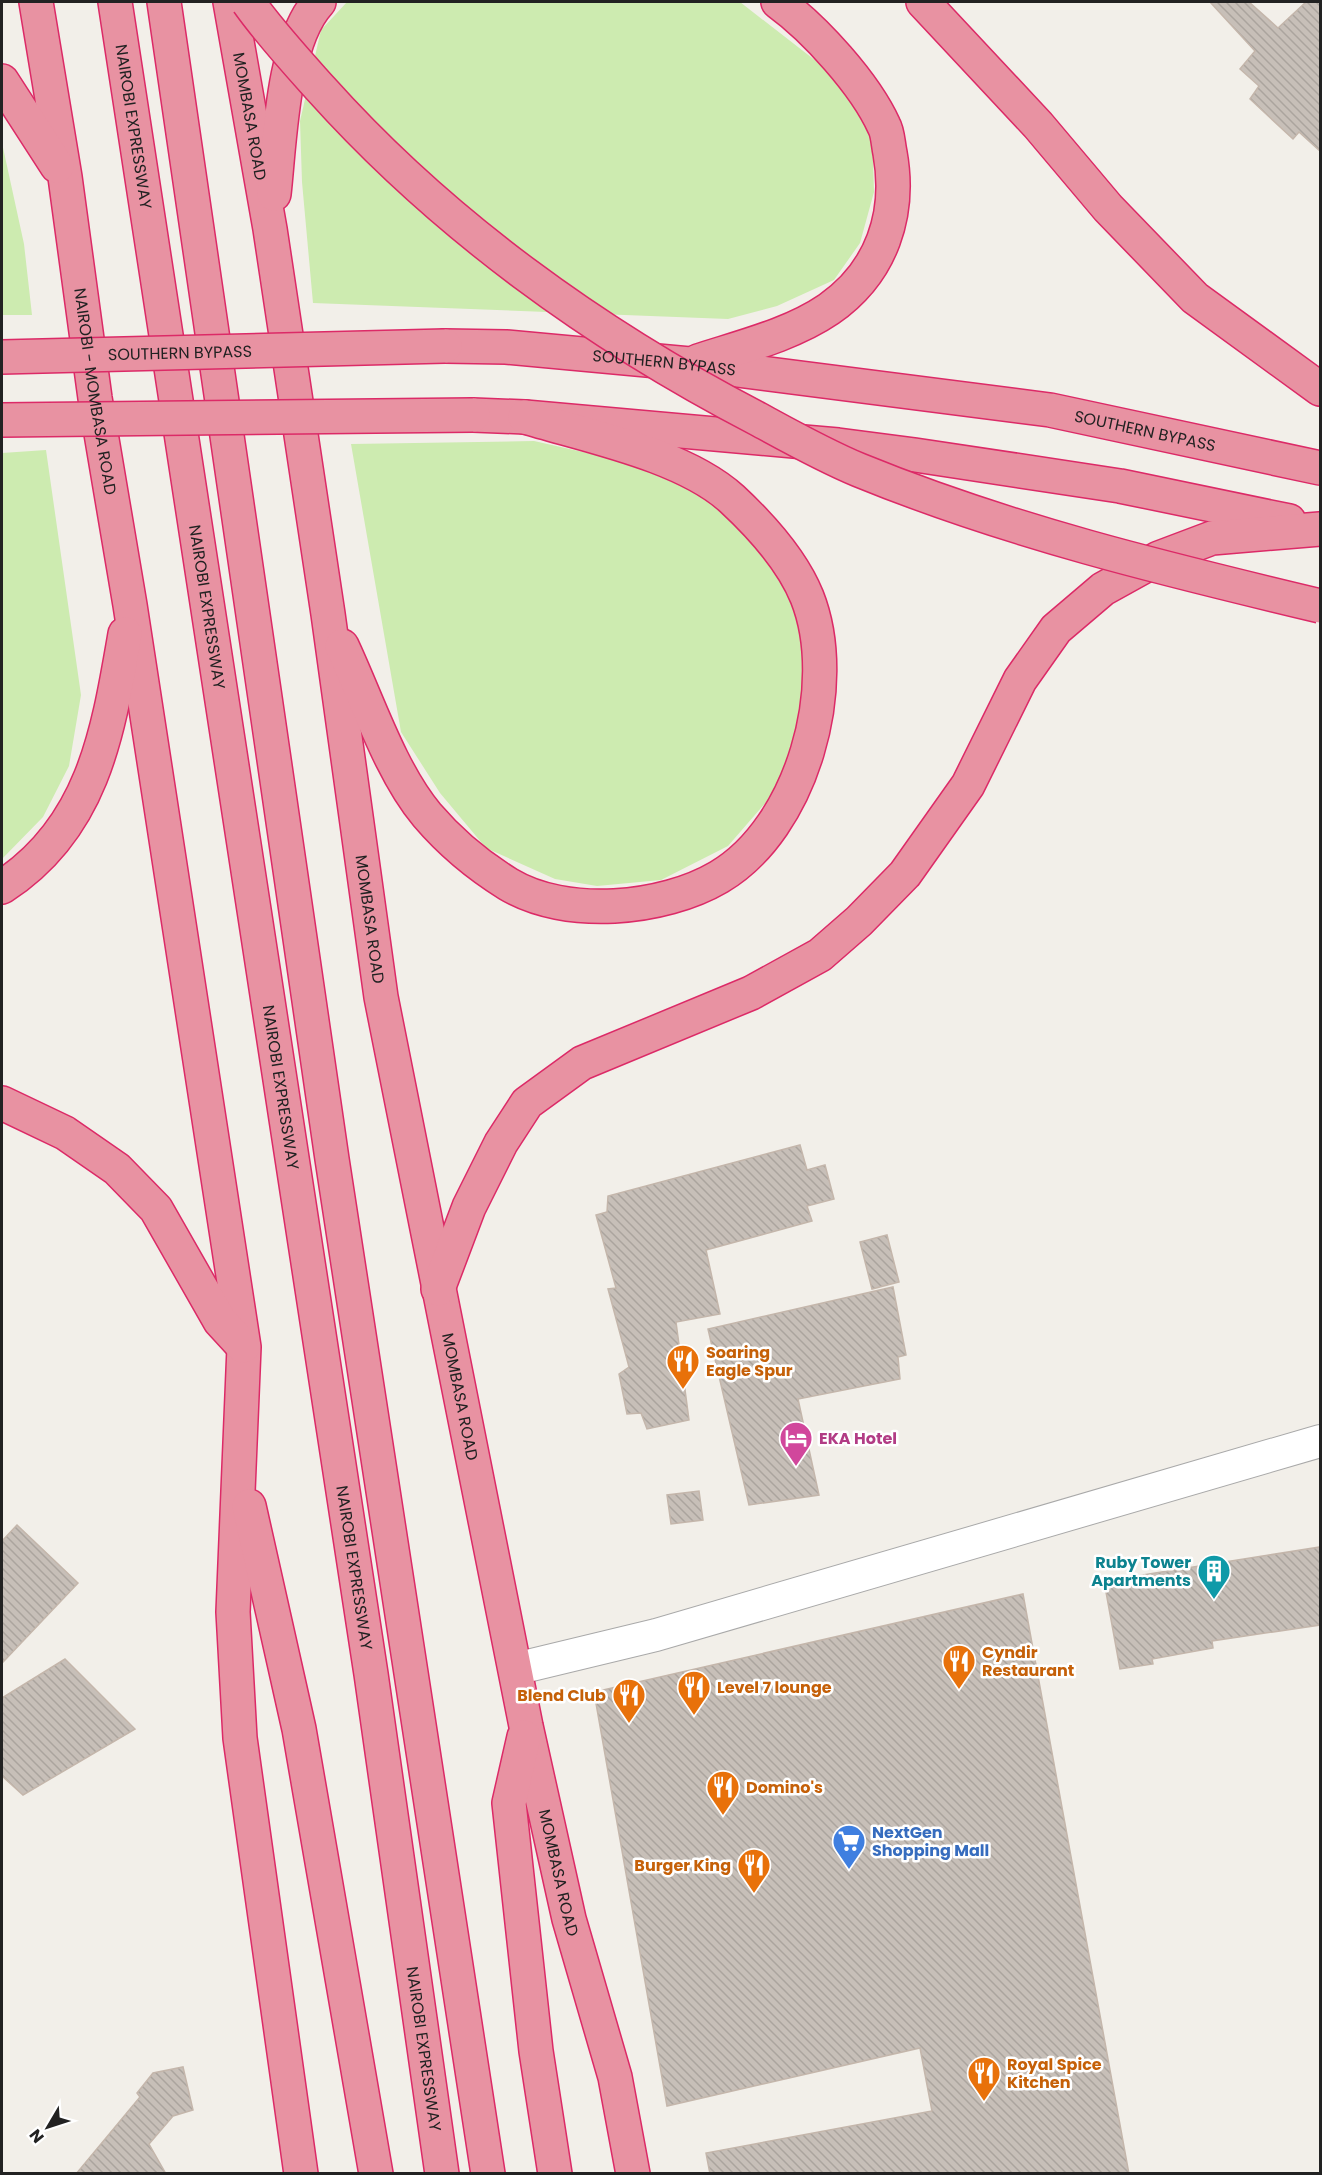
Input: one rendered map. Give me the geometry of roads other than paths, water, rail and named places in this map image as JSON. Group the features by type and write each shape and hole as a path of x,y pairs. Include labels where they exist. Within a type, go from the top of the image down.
{"highway":[{"path":"36,2 65,177"},
{"name":"NAIROBI EXPRESSWAY","path":"115,2 370,1674 442,2174"},
{"path":"164,2 322,1089 488,2174"},
{"name":"MOMBASA ROAD","path":"230,2 270,229"},
{"path":"248,2 267,29 364,138 454,220 556,296 681,379 857,469 975,514 1102,552 1320,606"},
{"path":"319,2 313,8 291,58 270,229 328,614 402,779 427,814 460,849 510,885 549,900 597,907 635,904 681,895 721,876 747,854 783,813 818,718 821,650 807,597 776,545 731,497 687,467 525,417"},
{"path":"690,364 783,332 830,309 867,273 886,238 895,182 885,127 858,86 804,21 778,2"},
{"path":"923,2 1038,125 1108,208 1194,298 1320,389"},
{"path":"2,81 65,177"},
{"name":"NAIROBI - MOMBASA ROAD","path":"65,177 95,398 130,605"},
{"name":"SOUTHERN BYPASS","path":"2,357 445,346 506,347 690,364 1050,410 1320,468"},
{"path":"2,420 473,415 525,417 838,445 915,455 1120,486 1320,528"},
{"path":"438,1289 474,1197 501,1143 527,1103 582,1062 751,993 820,955 860,921 905,874 968,785 1020,680 1056,629 1095,595 1159,558 1212,538 1320,528"},
{"path":"2,887 46,851 88,786 110,718 130,605"},
{"path":"130,605 244,1347 233,1612 240,1738 301,2174"},
{"name":"MOMBASA ROAD","path":"328,614 381,997 438,1289 526,1726 569,1919 615,2077 633,2174"},
{"path":"2,1103 65,1133 117,1169 156,1209 220,1321 244,1347"},
{"path":"239,1461 299,1729 376,2174"},
{"path":"526,1726 509,1803 537,2051 555,2174"}],"street":[{"path":"515,1669 656,1635 1320,1441"}],"place":[{"name":"Soaring Eagle Spur","path":"683,1390"},
{"name":"EKA Hotel","path":"796,1467"},
{"name":"Ruby Tower Apartments","path":"1214,1600"},
{"name":"Cyndir Restaurant","path":"959,1690"},
{"name":"Level 7 lounge","path":"694,1716"},
{"name":"Blend Club","path":"629,1724"},
{"name":"Domino's","path":"723,1816"},
{"name":"NextGen Shopping Mall","path":"849,1870"},
{"name":"Burger King","path":"754,1894"},
{"name":"Royal Spice Kitchen","path":"984,2102"}]}
